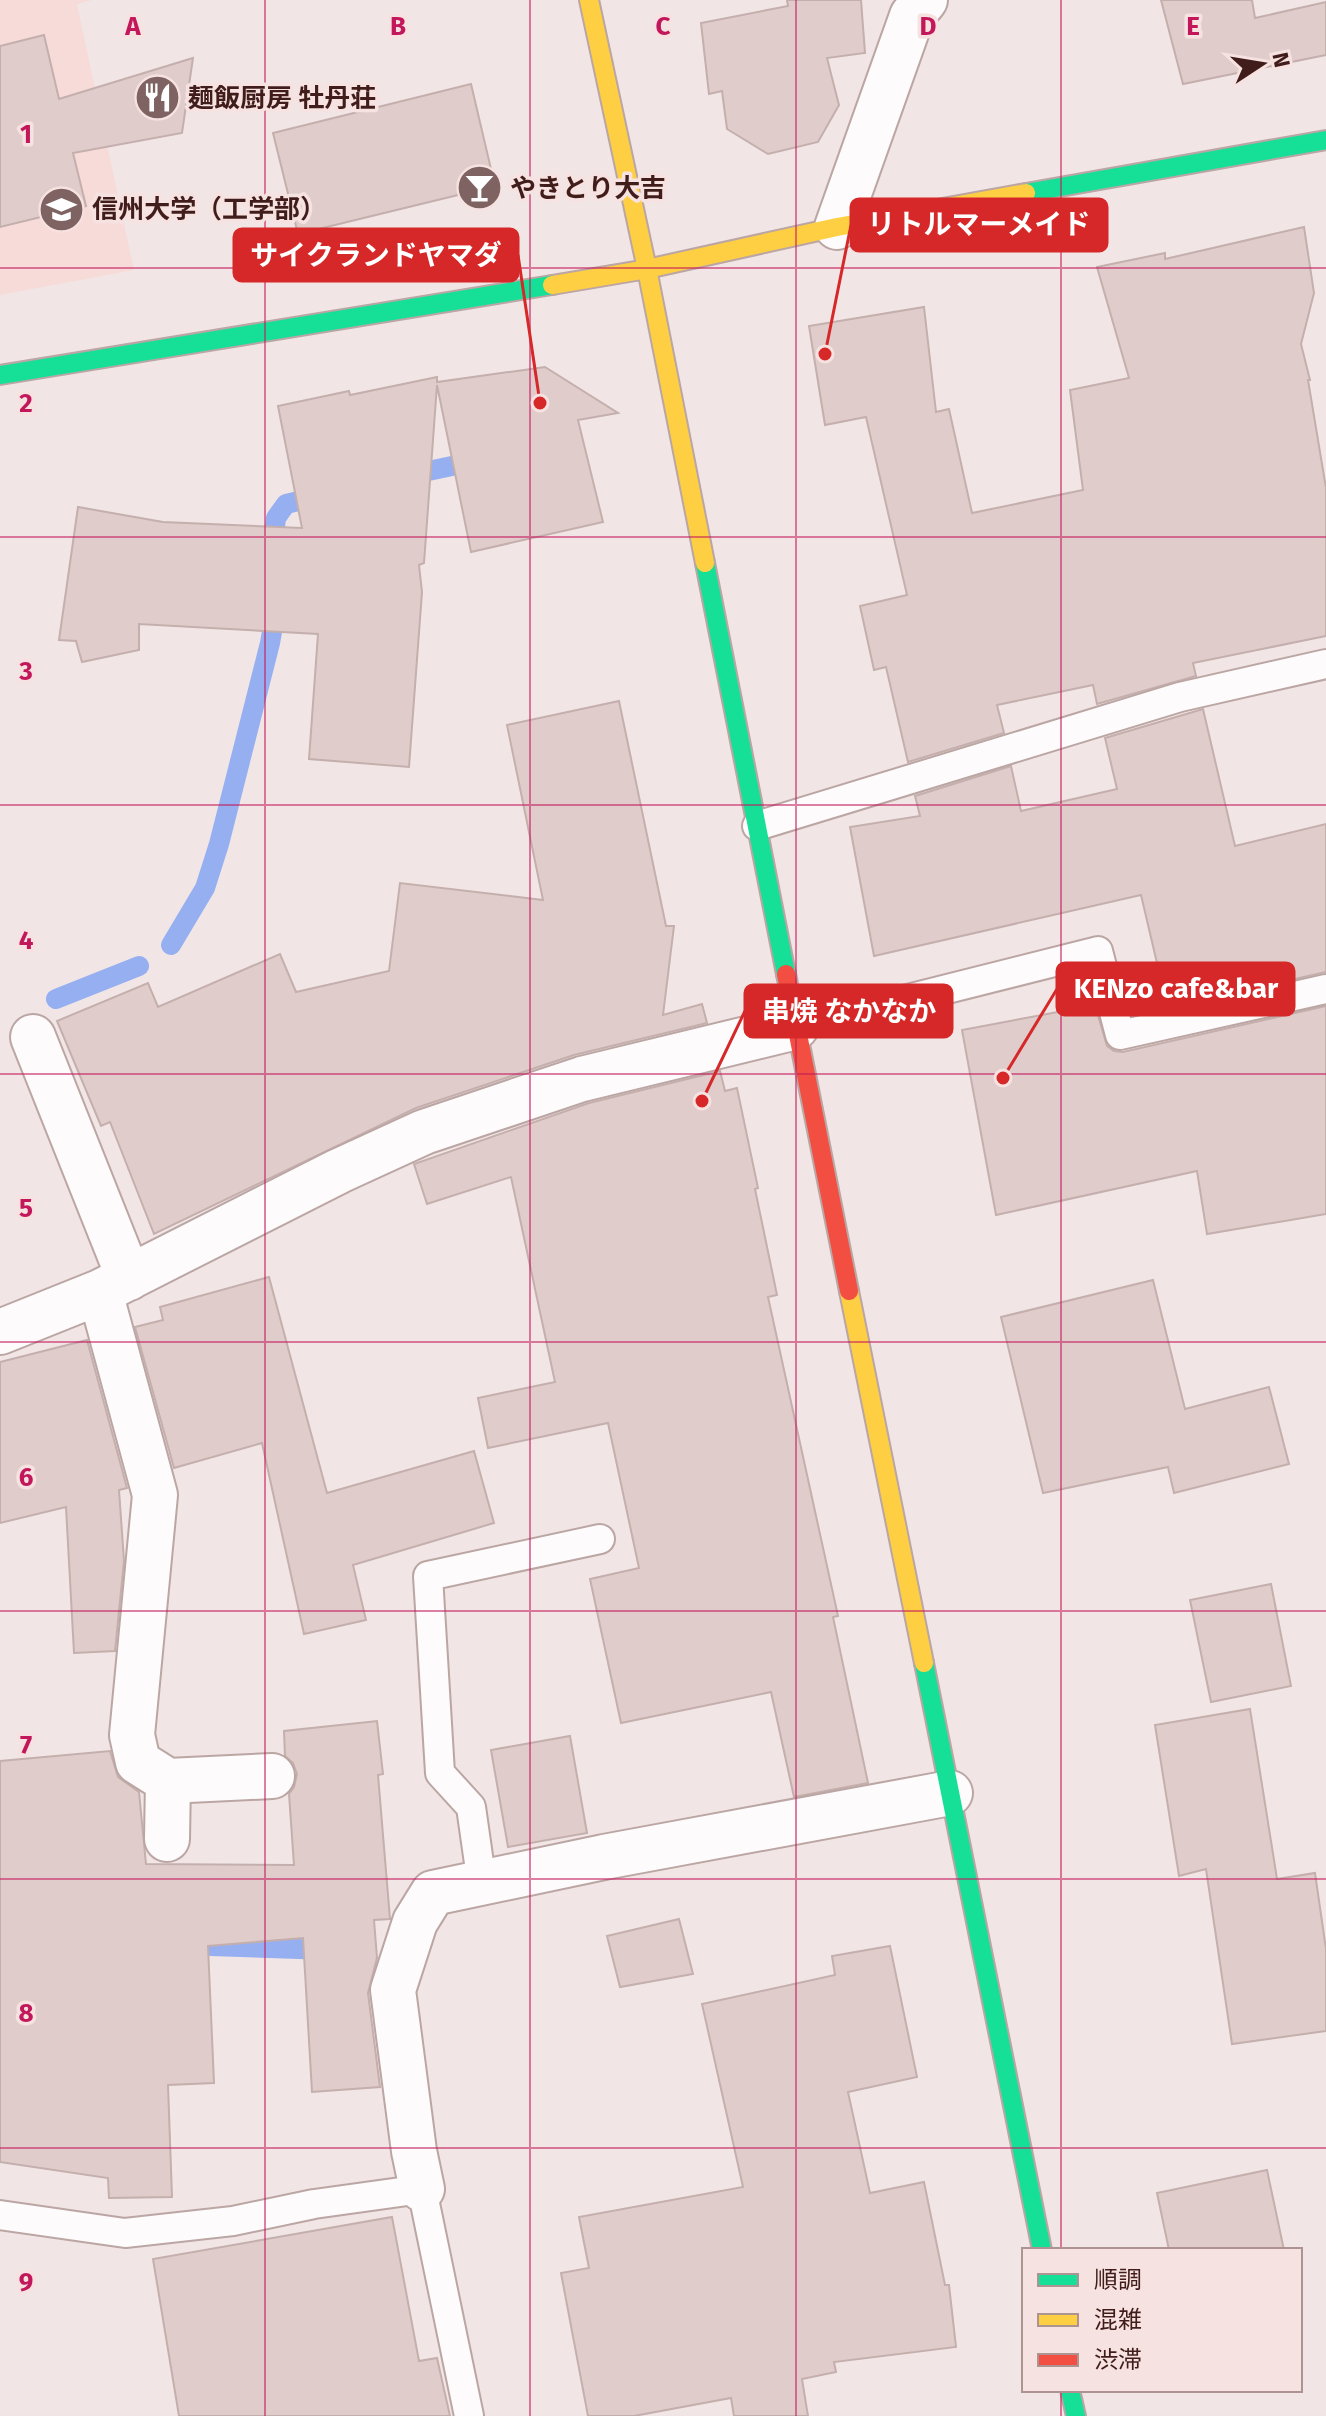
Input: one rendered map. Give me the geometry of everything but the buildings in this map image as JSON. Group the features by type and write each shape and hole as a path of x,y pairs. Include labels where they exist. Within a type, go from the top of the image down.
{"street":[{"path":"589,0 647,269 1042,2248"},
{"path":"837,227 912,16 925,0"},
{"path":"0,375 647,269 837,227 1326,140"},
{"path":"0,1332 114,1285 339,1171 424,1132 582,1079 796,1027"},
{"path":"33,1037 114,1285 155,1495 132,1735 138,1762 168,1781 272,1776"},
{"path":"167,1839 168,1781"},
{"path":"422,2189 414,2151 393,1990 415,1922 433,1893 604,1857 950,1793"},
{"path":"1070,2392 1076,2416"}],"lane":[{"path":"757,826 1180,697 1326,664"},
{"path":"796,1027 1098,951 1120,1035 1326,989"},
{"path":"482,1884 471,1807 440,1773 428,1576 600,1539"},
{"path":"0,2215 125,2233 233,2221 314,2204 422,2189 469,2416"}],"shaded area":[{"name":"信州大学（工学部）","path":"0,0 92,0 77,4 134,270 0,295"}],"waterway":[{"path":"405,476 480,460"},
{"path":"272,554 276,518 286,504 324,495"},
{"path":"171,945 205,888 219,844 270,643 272,606"},
{"path":"56,999 139,966"},
{"path":"180,1945 328,1950"}],"traffic: fast":[{"path":"1026,193 1326,140"},
{"path":"0,375 552,285"},
{"path":"705,563 786,974"},
{"path":"924,1663 1042,2248"},
{"path":"1070,2392 1076,2416"}],"traffic: slow":[{"path":"589,0 647,269 705,563"},
{"path":"552,285 647,269 837,227 1026,193"},
{"path":"849,1291 924,1663"}],"traffic: jam":[{"path":"786,974 849,1291"}],"place":[{"name":"麺飯厨房 牡丹荘","path":"157,98"},
{"name":"やきとり大吉","path":"479,188"},
{"name":"信州大学（工学部）","path":"61,209"},
{"name":"リトルマーメイド","path":"825,354"},
{"name":"サイクランドヤマダ","path":"540,403"},
{"name":"KENzo cafe&bar","path":"1003,1078"},
{"name":"串焼 なかなか","path":"702,1101"}]}
